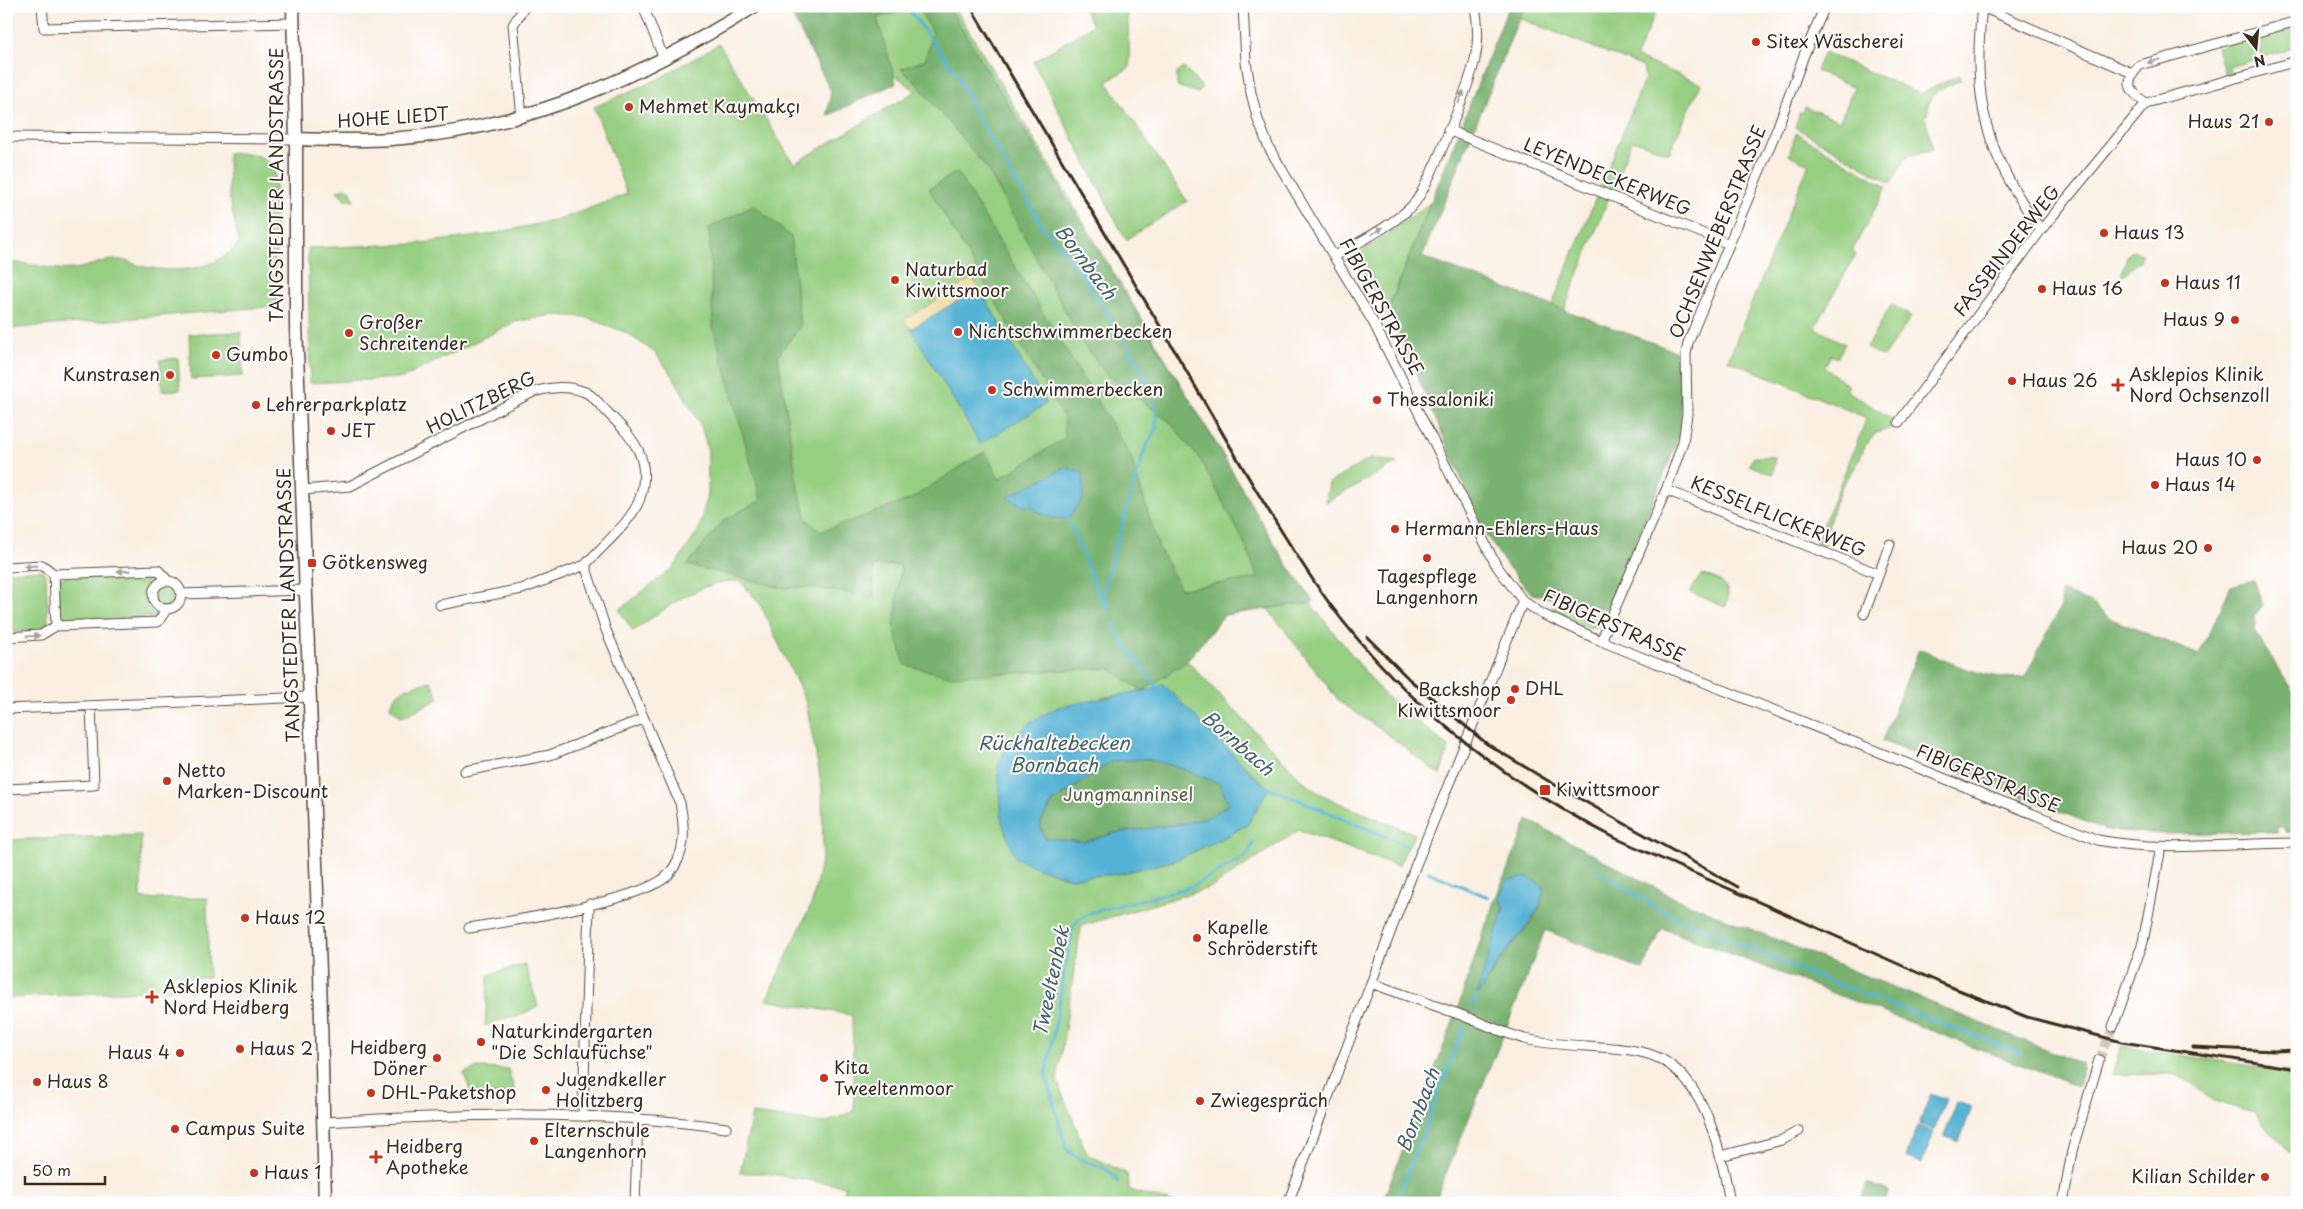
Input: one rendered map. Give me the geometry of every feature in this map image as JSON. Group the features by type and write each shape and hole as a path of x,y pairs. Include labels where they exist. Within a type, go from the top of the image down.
{"street":[{"path":"42,6 44,28 293,23"},
{"name":"TANGSTEDTER LANDSTRASSE","path":"293,6 296,139 296,326 310,697 325,1203"},
{"path":"522,117 514,25 525,6"},
{"path":"643,6 664,59"},
{"name":"HOHE LIEDT","path":"6,136 390,140 458,132 522,117 592,93 664,59 755,6"},
{"name":"FIBIGERSTRASSE","path":"1243,6 1247,71 1251,93 1263,134 1288,182 1335,256 1387,348 1496,565 1523,601 1542,614 1601,641 2098,840 2137,846 2297,843"},
{"path":"1335,256 1392,222 1413,205 1426,185 1475,58 1478,24 1476,6"},
{"name":"OCHSENWEBERSTRASSE","path":"1601,641 1666,490 1683,442 1687,414 1686,354 1688,343 1777,129 1808,44 1825,6"},
{"path":"2041,230 2011,188 1989,136 1979,72 1981,6 2132,73"},
{"path":"2297,21 2140,65 2132,73 2130,83 2132,92 2146,103 2297,61"},
{"name":"FASSBINDERWEG","path":"1898,422 2041,230 2146,103"},
{"name":"LEYENDECKERWEG","path":"1448,130 1729,244"},
{"name":"HOLITZBERG","path":"302,490 350,486 533,392 554,386 573,388 588,393 628,432 638,448 644,467 643,480 636,507 585,565 522,589 440,604"},
{"name":"KESSELFLICKERWEG","path":"1666,490 1879,574"},
{"name":"KESSELFLICKERWEG","path":"1864,614 1890,544"},
{"path":"469,928 589,904 644,890 668,876 677,862 683,847 684,825 680,803 643,719 596,602 585,565"},
{"path":"6,567 42,566 54,574 158,570 168,581 179,587 181,594 181,599 175,607 166,610 158,622 56,626 41,636 6,637"},
{"path":"54,574 56,626"},
{"path":"166,610 158,607 152,594 156,586 168,581"},
{"path":"181,594 306,590"},
{"path":"1288,1203 1418,859 1523,601"},
{"path":"6,709 310,697"},
{"path":"6,789 94,785 91,706"},
{"path":"465,771 550,755 643,719"},
{"path":"2113,1027 2143,942 2161,846"},
{"path":"583,1115 589,904"},
{"path":"1371,984 1522,1038 1568,1046 1643,1052 1662,1059 1689,1081 1706,1115 1721,1156 1730,1203"},
{"path":"2064,1203 2072,1151 2099,1060"},
{"path":"324,1122 461,1115 583,1115 726,1128"},
{"path":"635,1203 638,1119"},
{"path":"1721,1156 1782,1140 1799,1131"}],"green space":[{"path":"787,6 948,6 1194,407 1284,560 1314,602 1224,615 1186,662 1142,691 1109,668 950,676 905,665 894,628 901,565 873,566 874,597 808,587 783,588 687,565 724,520 761,500 713,327 709,228 754,205 791,237 800,326 778,356 798,488 807,519 820,532 911,499 985,451 999,479 1065,438 1064,418 929,189 957,172 1130,455 1159,548 1181,589 1258,578 1243,540 1201,461 1169,421 1107,375 1084,345 986,167 916,83 901,69 925,60 933,33 918,7 877,18 896,83 827,116 831,91"},
{"path":"793,6 954,6 1223,455 1294,583 1384,695 1449,747 1440,775 1382,730 1340,702 1268,609 1224,615 1187,661 1302,780 1317,792 1415,834 1398,866 1299,830 1212,887 1081,926 1057,1081 1087,1154 1127,1174 1129,1190 1175,1203 843,1203 845,1186 765,1173 740,1173 752,1114 825,1123 854,1111 852,1015 766,1000 812,903 823,853 822,787 806,702 760,604 740,581 725,582 697,590 670,605 633,631 619,610 674,567 699,530 708,493 708,450 701,426 673,376 655,353 627,333 585,317 554,315 515,322 403,378 310,383 308,248 414,244 486,235 561,219 627,194 594,107 658,79 719,44 794,164 916,91 884,67","holes":["1157,688 1268,787 1248,824 1174,861 1002,822 1101,698"]},
{"path":"1082,6 1127,6 1130,67 1107,82 1187,201 1126,240 1033,62 1093,25"},
{"path":"1509,6 1524,6 1422,257 1680,353 1681,429 1663,478 1606,609 1532,594 1507,566 1485,533 1395,325 1387,312"},
{"path":"1524,6 1658,6 1636,57 1701,84 1669,153 1632,140 1564,310 1552,305 1645,78 1643,67 1519,18"},
{"path":"2297,26 2297,47 2229,67 2231,75 2225,76 2217,47"},
{"path":"1824,52 1920,94 1960,75 1961,80 1937,92 1930,101 1928,115 1925,117 1933,149 1906,157 1891,183 1795,127 1800,112 1803,113 1805,107 1840,121 1854,87 1816,71"},
{"path":"1184,68 1202,87 1198,93 1177,86 1177,73"},
{"path":"1796,133 1887,187 1852,251 1856,254 1815,328 1845,344 1837,358 1831,355 1824,367 1849,386 1846,390 1895,421 1889,429 1876,433 1865,446 1857,465 1842,486 1835,502 1823,545 1816,543 1867,418 1728,360 1809,164 1789,155"},
{"path":"228,153 260,157 275,169 277,306 6,329 6,263 65,270 119,260 145,267 170,270 196,268 219,259 230,252 239,243 229,195"},
{"path":"346,188 351,191 354,200 346,200 337,191"},
{"path":"1430,203 1387,312 1357,265 1360,253"},
{"path":"2133,250 2141,254 2140,261 2123,275 2121,273 2128,255"},
{"path":"1892,304 1911,317 1883,357 1866,348"},
{"name":"Gumbo","path":"241,332 243,376 191,379 189,334"},
{"name":"Kunstrasen","path":"178,358 180,390 162,391 160,360"},
{"path":"1754,457 1775,457 1773,475 1749,465"},
{"path":"1371,458 1397,463 1326,502 1329,483"},
{"path":"42,570 46,575 48,624 41,631 6,632 6,572"},
{"path":"156,574 164,579 152,591 152,600 164,612 158,617 59,622 57,578"},
{"path":"1701,575 1714,578 1724,584 1728,594 1725,607 1690,592"},
{"path":"2253,580 2263,605 2254,616 2256,634 2297,698 2297,832 2286,832 2285,827 2277,827 2277,832 2163,834 2106,830 1882,741 1919,649 1957,666 1984,674 2011,678 2025,677 2061,606 2061,591 2092,603 2109,618 2199,655 2231,586"},
{"path":"166,583 175,587 179,596 175,605 166,609 157,605 153,596 157,587"},
{"path":"1554,606 1574,607 1602,617 1604,623 1597,627 1583,627 1550,610"},
{"path":"431,681 439,699 402,717 390,707 392,701 401,692 412,686"},
{"name":"Jungmanninsel","path":"1147,759 1178,767 1220,784 1229,804 1211,816 1186,823 1115,833 1084,842 1044,838 1040,823 1053,802 1112,761"},
{"path":"1528,820 1677,899 2084,1065 2079,1087 1662,928 1643,970 1545,930 1434,1203 1382,1203 1453,1022 1493,904","holes":["1542,903 1532,921 1509,949 1477,995 1504,907"]},
{"path":"141,835 141,899 207,898 209,977 183,979 179,989 6,998 6,840"},
{"path":"525,964 538,1006 515,1018 509,1017 485,1026 488,975"},
{"path":"2121,1046 2297,1073 2297,1155 2289,1152 2254,1112 2213,1101 2191,1083 2180,1077 2163,1074 2112,1075"},
{"path":"478,1068 508,1069 516,1095 472,1096 464,1073"},
{"path":"1867,1183 1889,1191 1884,1203 1860,1203"}],"sand":[{"path":"972,278 979,288 911,329 904,320"}],"water":[{"path":"979,288 1046,404 980,444 911,329"},
{"path":"1066,467 1083,473 1083,499 1068,518 1057,519 1049,517 1040,513 1032,506 1024,507 1007,497"},
{"name":"Rückhaltebecken Bornbach","path":"1162,683 1256,778 1269,788 1248,824 1174,861 1118,874 1070,878 1038,868 1015,857 1002,822 998,766 1010,741 1031,722 1058,707 1157,688","holes":["1147,759 1178,767 1220,784 1229,804 1211,816 1186,823 1115,833 1084,842 1044,838 1040,823 1053,802 1112,761"]},
{"path":"1530,877 1544,887 1536,913 1476,997 1504,907 1499,896 1508,880"},
{"path":"1931,1093 1946,1099 1934,1130 1919,1124"},
{"path":"1957,1102 1972,1107 1959,1142 1944,1136"},
{"path":"1918,1126 1934,1132 1922,1163 1906,1157"}],"waterway":[{"name":"Bornbach","path":"906,6 957,74 978,118 1045,230 1076,266 1145,374 1157,413 1156,429 1145,449 1106,578 1104,596 1109,612"},
{"path":"1068,518 1100,597 1106,604"},
{"name":"Bornbach","path":"1114,624 1120,638 1159,690"},
{"name":"Bornbach","path":"1265,786 1408,846"},
{"name":"Tweeltenbek","path":"1118,1182 1107,1170 1078,1158 1066,1148 1046,1076 1072,930 1079,919 1093,912 1191,887 1248,854 1253,843"},
{"path":"1598,871 1660,910 1815,976 2020,1053"},
{"name":"Bornbach","path":"1428,872 1488,897"},
{"name":"Bornbach","path":"1472,1006 1477,995"},
{"name":"Bornbach","path":"1396,1203 1464,1027"}],"tunnel":[{"path":"2099,1060 2113,1027"}],"railway":[{"path":"970,6 1242,467 1315,583 1344,623 1376,660 1411,696 1449,729 1488,760 1529,788 1572,815 1615,838 1941,983 2027,1017 2122,1042 2297,1069"},
{"path":"1367,637 1410,680 1487,744 1550,782 1738,887"},
{"path":"2193,1047 2274,1051 2297,1050"}],"place":[{"name":"Sitex Wäscherei","path":"1756,42"},
{"name":"Mehmet Kaymakçı","path":"629,107"},
{"name":"Haus 21","path":"2269,122"},
{"name":"Haus 13","path":"2104,233"},
{"name":"Naturbad Kiwittsmoor","path":"895,280"},
{"name":"Haus 11","path":"2165,283"},
{"name":"Haus 16","path":"2042,289"},
{"name":"Haus 9","path":"2235,320"},
{"name":"Nichtschwimmerbecken","path":"958,332"},
{"name":"Großer Schreitender","path":"349,333"},
{"name":"Gumbo","path":"216,355"},
{"name":"Kunstrasen","path":"170,375"},
{"name":"Haus 26","path":"2012,381"},
{"name":"Asklepios Klinik Nord Ochsenzoll","path":"2118,385"},
{"name":"Schwimmerbecken","path":"992,390"},
{"name":"Thessaloniki","path":"1377,400"},
{"name":"Lehrerparkplatz","path":"256,405"},
{"name":"JET","path":"331,431"},
{"name":"Haus 10","path":"2257,460"},
{"name":"Haus 14","path":"2155,485"},
{"name":"Hermann-Ehlers-Haus","path":"1395,529"},
{"name":"Haus 20","path":"2208,548"},
{"name":"Tagespflege Langenhorn","path":"1427,558"},
{"name":"Götkensweg","path":"312,563"},
{"name":"DHL","path":"1515,689"},
{"name":"Backshop Kiwittsmoor","path":"1511,700"},
{"name":"Netto Marken-Discount","path":"167,781"},
{"name":"Kiwittsmoor","path":"1545,790"},
{"name":"Haus 12","path":"245,918"},
{"name":"Kapelle Schröderstift","path":"1197,938"},
{"name":"Asklepios Klinik Nord Heidberg","path":"152,997"},
{"name":"Naturkindergarten \"Die Schlaufüchse\"","path":"481,1042"},
{"name":"Haus 2","path":"240,1049"},
{"name":"Haus 4","path":"180,1053"},
{"name":"Heidberg Döner","path":"437,1058"},
{"name":"Kita Tweeltenmoor","path":"824,1078"},
{"name":"Haus 8","path":"37,1082"},
{"name":"Jugendkeller Holitzberg","path":"546,1090"},
{"name":"DHL-Paketshop","path":"371,1093"},
{"name":"Zwiegespräch","path":"1200,1101"},
{"name":"Campus Suite","path":"175,1129"},
{"name":"Elternschule Langenhorn","path":"534,1141"},
{"name":"Heidberg Apotheke","path":"376,1157"},
{"name":"Haus 1","path":"254,1173"},
{"name":"Kilian Schilder","path":"2265,1177"}]}
